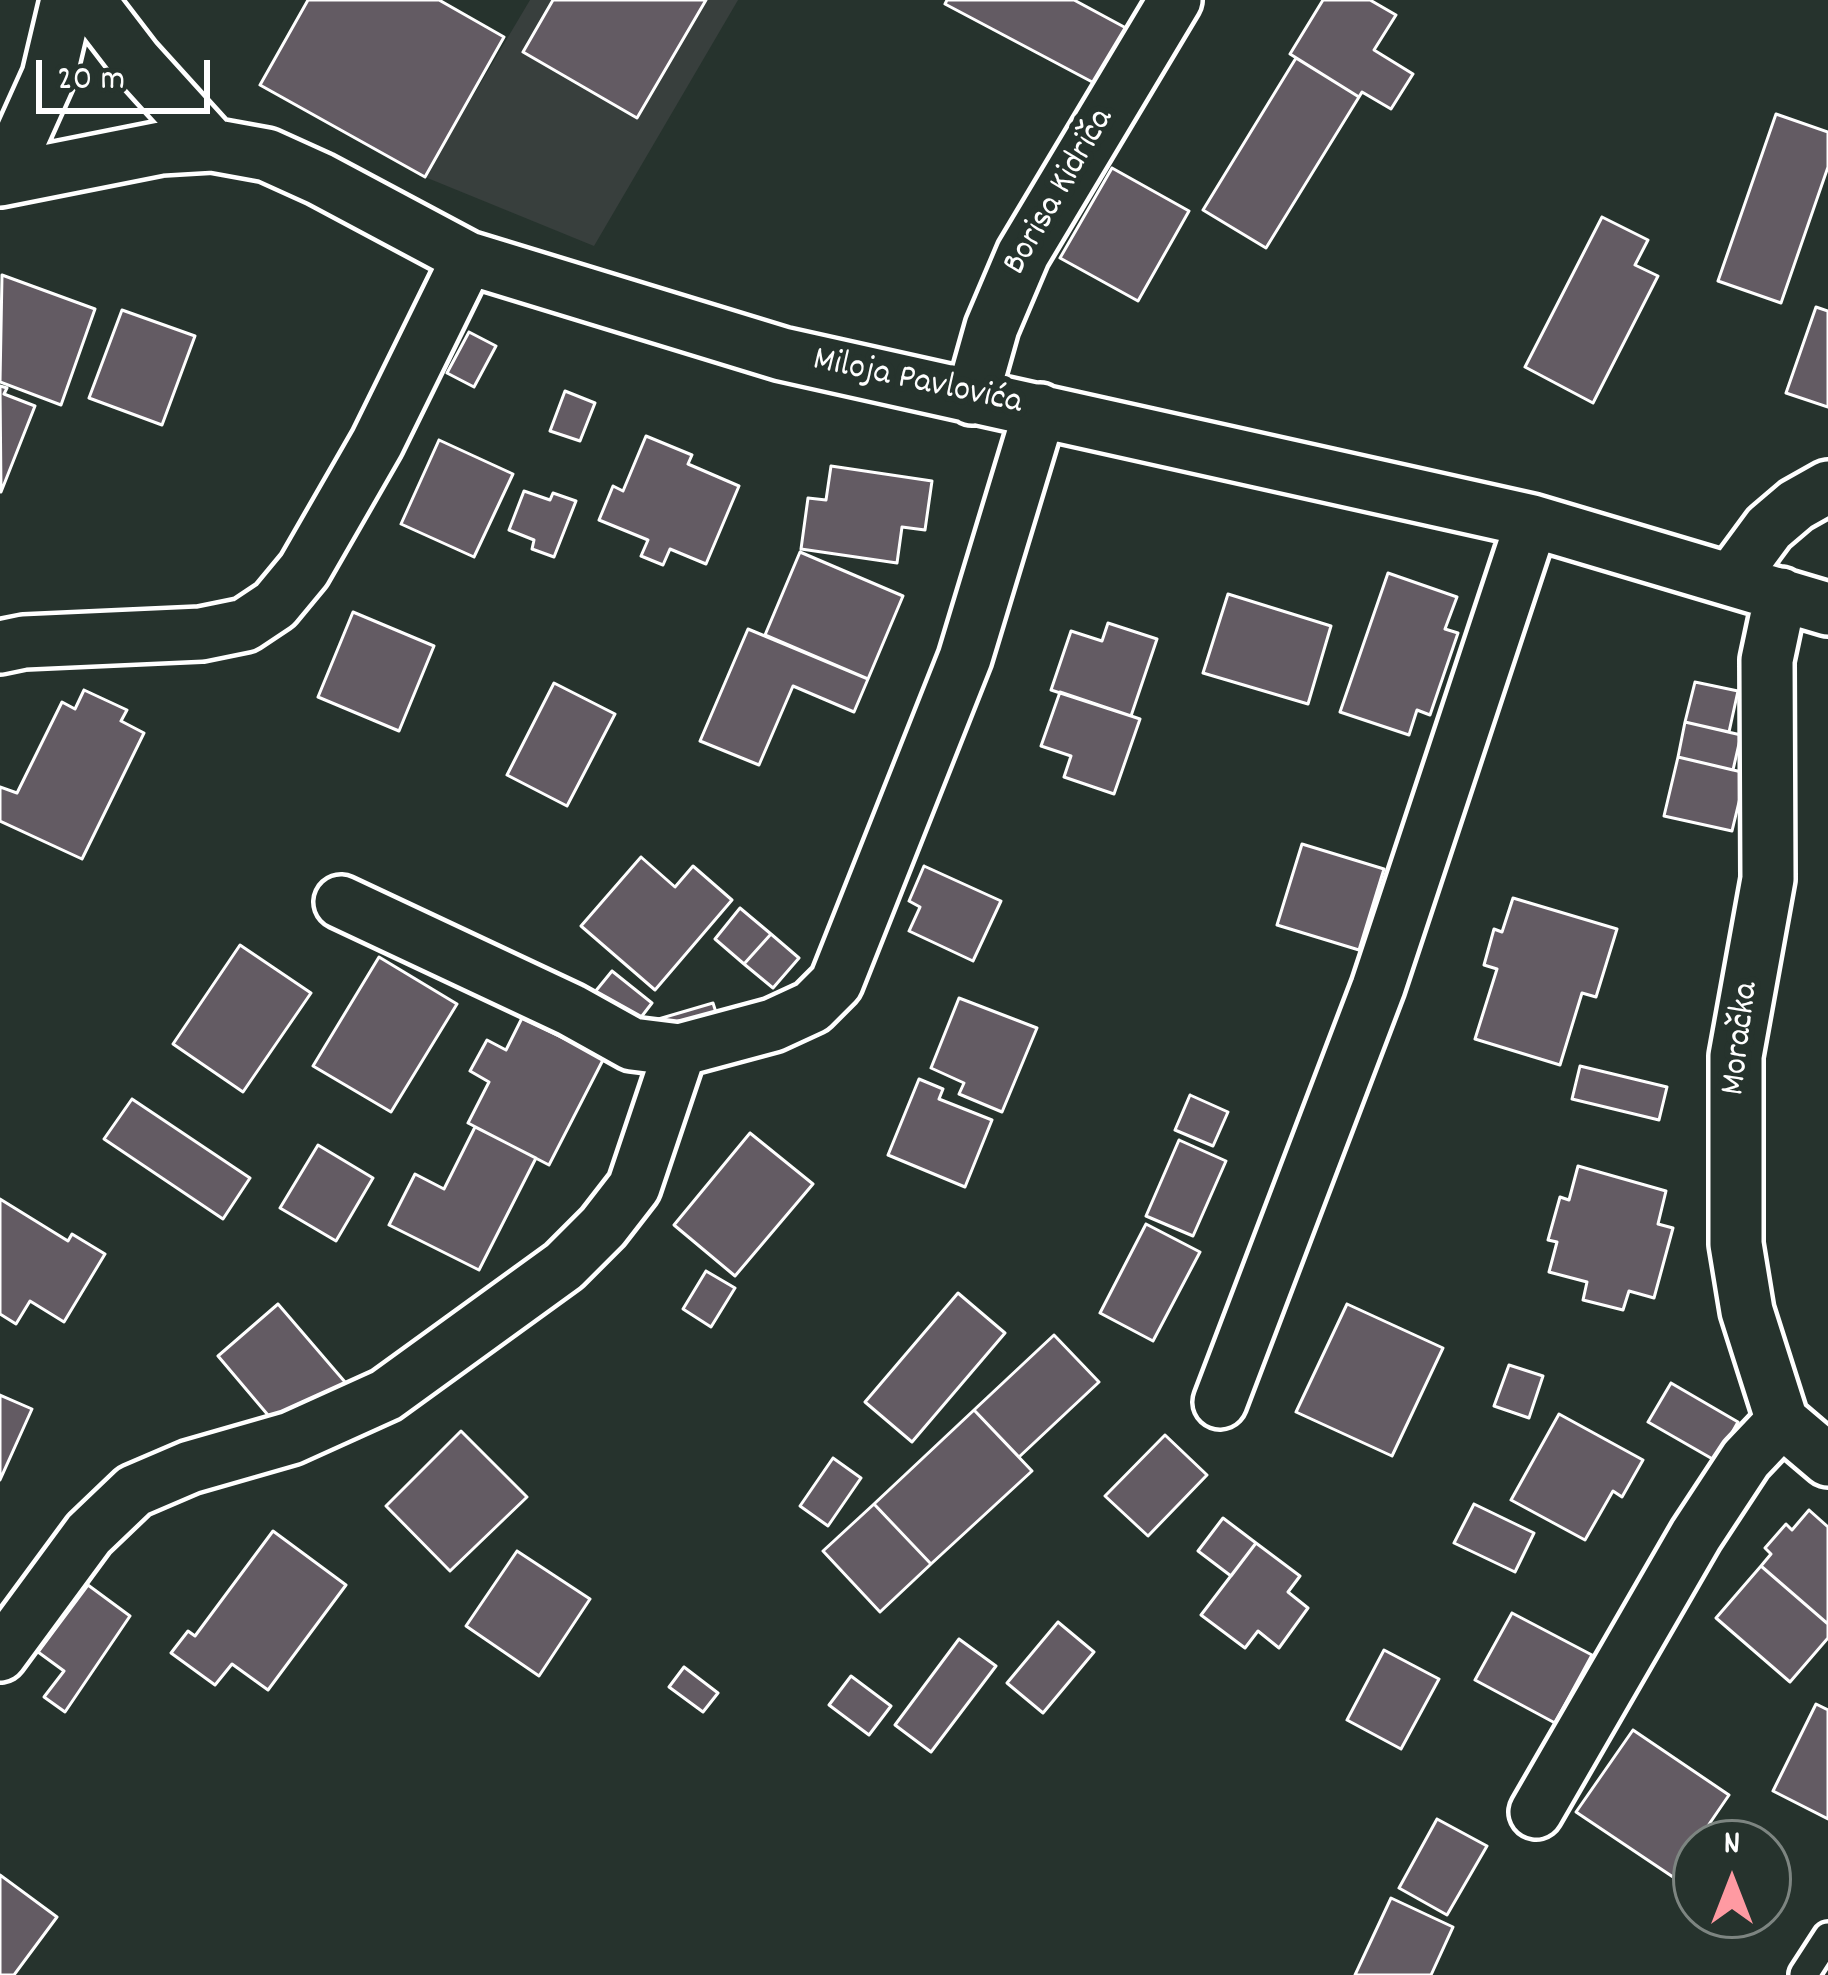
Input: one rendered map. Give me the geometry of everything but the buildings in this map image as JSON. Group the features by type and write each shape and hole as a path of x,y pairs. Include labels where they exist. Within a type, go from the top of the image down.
{"street":[{"path":"0,169 22,136 49,76 67,0"},
{"path":"89,0 135,60 212,145"},
{"name":"Borisa Kidriča","path":"971,398 992,327 1023,254 1175,0"},
{"name":"Miloja Pavlovića","path":"0,180 135,151 212,145 267,155 320,178 468,258 782,354 1532,520 1781,595"},
{"path":"0,647 201,634 245,625 275,604 304,570 377,443 468,258"},
{"path":"341,902 571,1010 632,1044 680,1050 773,1024 812,1007 836,983 965,658 1040,410"},
{"path":"1781,595 1752,548 1796,505 1828,487"},
{"path":"1220,1402 1378,987 1532,520"},
{"name":"Moračka","path":"1781,595 1767,660 1768,879 1736,1057 1734,1185 1736,1244 1747,1311 1782,1420"},
{"path":"0,1655 89,1534 134,1491 190,1467 291,1438 386,1395 565,1266 634,1187 680,1050"},
{"path":"1536,1812 1696,1535 1746,1459 1782,1420 1828,1460"}],"lane":[{"path":"1804,1974 1828,1937"}],"shaded area":[{"path":"530,0 738,0 594,246 425,177"}]}
